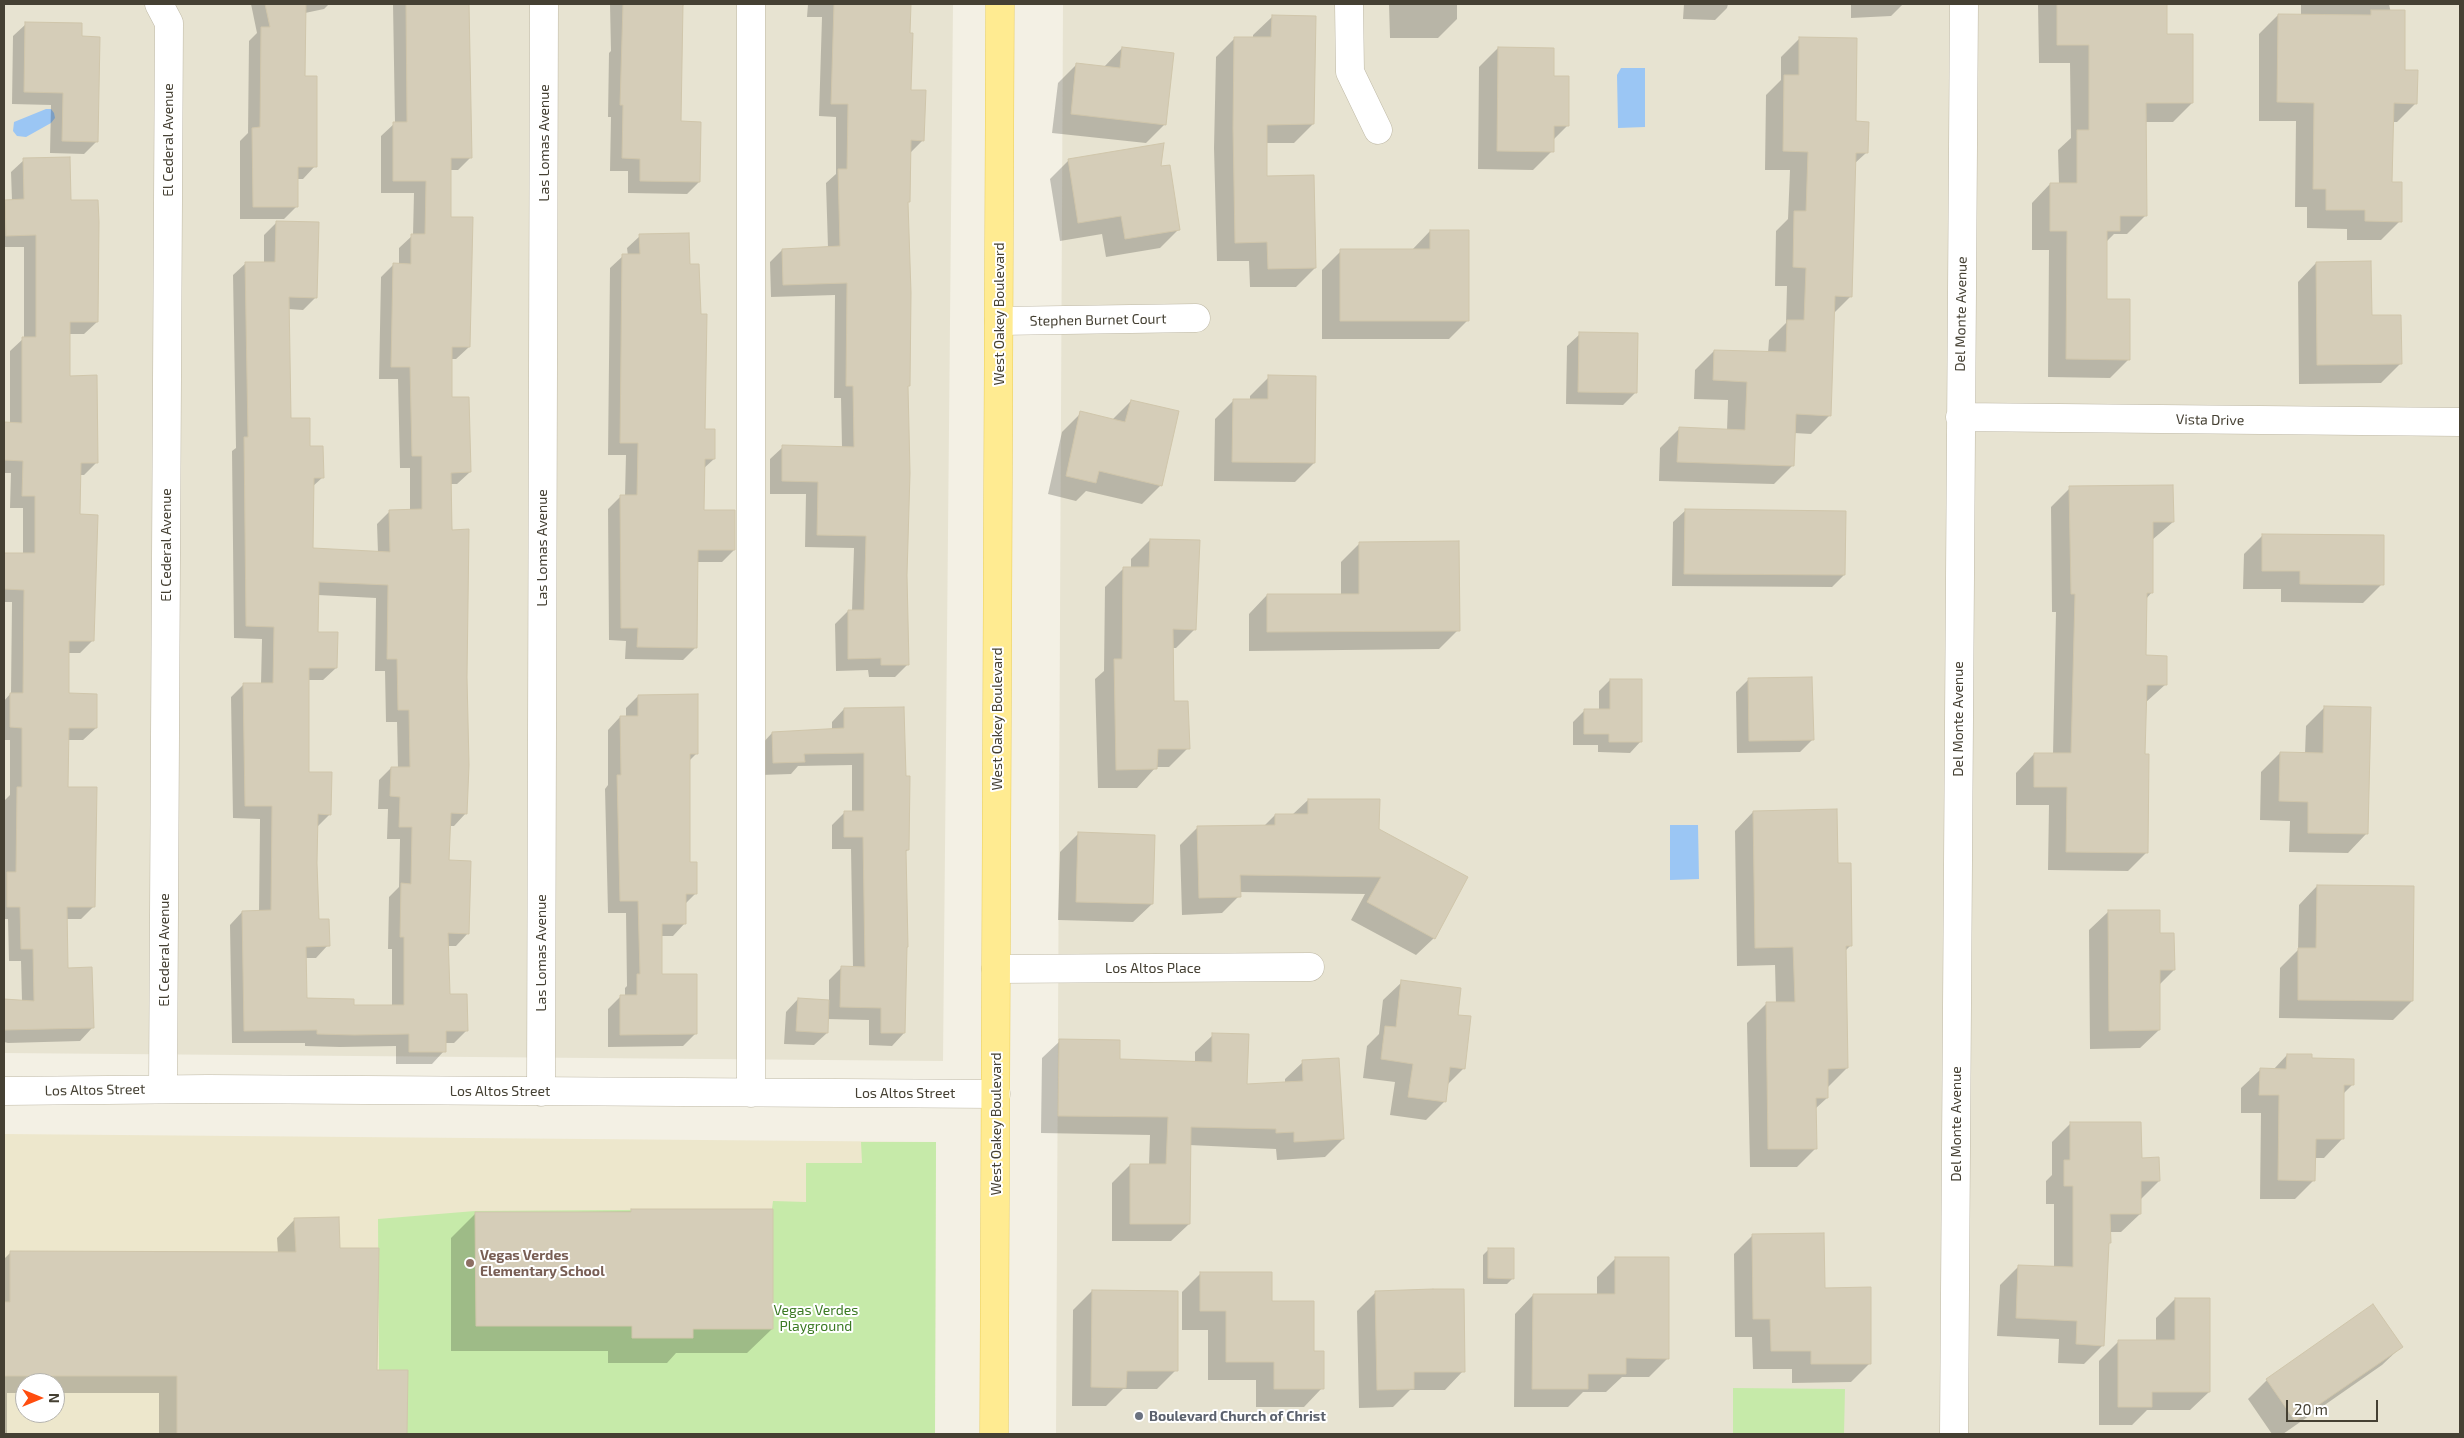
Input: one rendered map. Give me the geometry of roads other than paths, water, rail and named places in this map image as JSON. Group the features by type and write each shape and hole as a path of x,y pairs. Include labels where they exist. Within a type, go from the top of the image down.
{"main road":[{"name":"West Oakey Boulevard","path":"994,1434 1000,4"}],"street":[{"name":"El Cederal Avenue","path":"159,4 169,23 163,1089"},
{"name":"Las Lomas Avenue","path":"541,1092 544,4"},
{"path":"751,4 751,1093"},
{"path":"1349,4 1350,72 1378,130"},
{"name":"Del Monte Avenue","path":"1954,1434 1964,4"},
{"name":"Stephen Burnet Court","path":"999,321 1196,318"},
{"name":"Vista Drive","path":"1960,417 2460,422"},
{"name":"Los Altos Place","path":"996,968 1310,967"},
{"name":"Los Altos Street","path":"4,1091 163,1089 996,1094"}],"water":[{"path":"1621,68 1645,68 1645,127 1618,128 1617,75"},
{"path":"46,109 51,109 54,113 55,118 51,123 26,137 17,136 13,131 14,122"},
{"path":"1670,825 1698,825 1699,879 1670,880"}],"place":[{"name":"Vegas Verdes Elementary School","path":"470,1263"},
{"name":"Boulevard Church of Christ","path":"1139,1416"}],"park label":[{"name":"Vegas Verdes Playground","path":"816,1318"}]}
